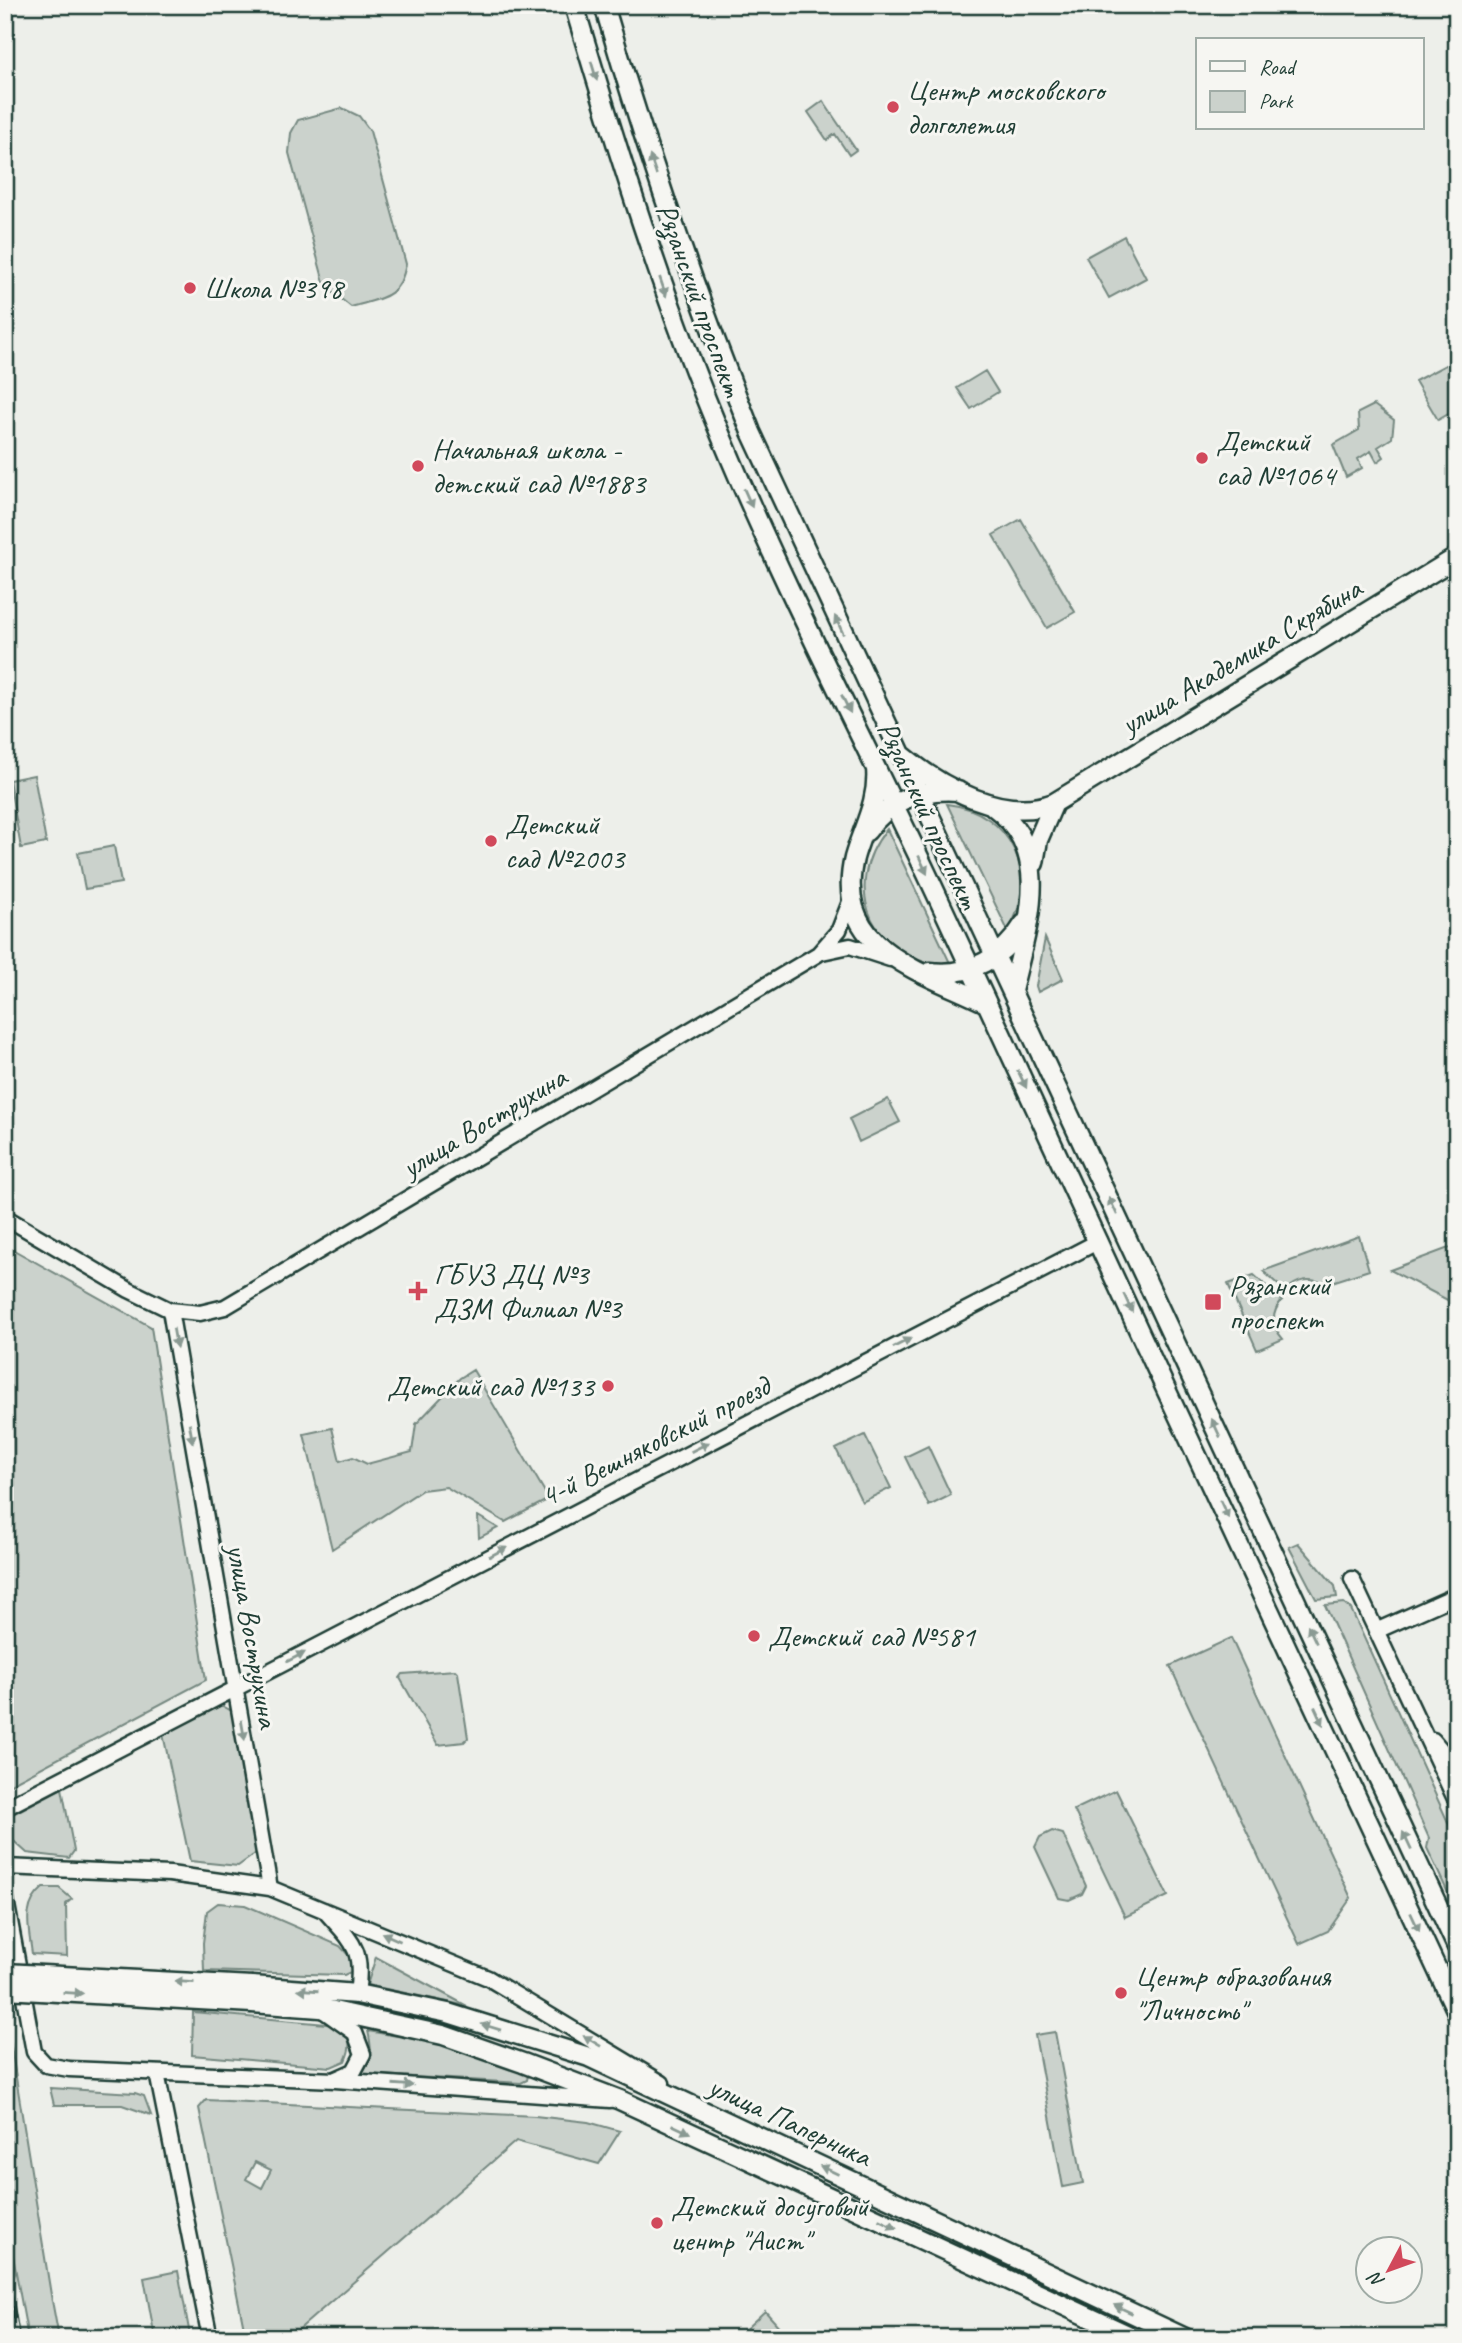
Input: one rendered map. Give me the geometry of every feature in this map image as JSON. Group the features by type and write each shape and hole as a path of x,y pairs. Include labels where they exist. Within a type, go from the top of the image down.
{"main road":[{"name":"Рязанский проспект","path":"574,5 620,159 672,312 724,444 794,599 875,762 1457,2012"},
{"name":"Рязанский проспект","path":"604,5 643,134 718,350 785,508 1456,1943"},
{"name":"улица Академика Скрябина","path":"987,802 1020,810 1036,810 1054,803 1457,557"},
{"path":"900,753 931,776 987,802 1007,818 1021,836 1033,870"},
{"path":"875,762 874,800 854,859 853,894 866,932 907,967 985,1003"},
{"path":"859,844 875,821 894,803 918,793 945,790 964,792"},
{"path":"1012,991 1028,915 1038,840 1054,803"},
{"path":"907,967 947,973 971,969 996,955 1017,934 1028,915"},
{"path":"5,1973 252,1995"},
{"path":"5,1989 252,1995"},
{"name":"улица Паперника","path":"252,1995 357,1994 448,2013 589,2057 1185,2338"},
{"name":"улица Паперника","path":"252,1995 443,2035 620,2100 1134,2338"}],"street":[{"name":"улица Вострухина","path":"818,954 839,930 853,894"},
{"name":"улица Вострухина","path":"5,1217 129,1290 170,1310 200,1313 225,1307 818,954 850,946 877,952 907,967"},
{"name":"4-й Вешняковский проезд","path":"5,1808 1099,1241"},
{"name":"улица Вострухина","path":"170,1310 270,1888"},
{"path":"1352,1579 1457,1803"},
{"path":"1376,1631 1457,1595"},
{"path":"1417,1720 1457,1769"},
{"path":"5,1867 170,1874 270,1888 320,1906 488,1978 713,2115"},
{"path":"5,1894 34,2052 46,2065 157,2073 335,2080 620,2100"},
{"path":"320,1906 357,1948 361,1970 357,1994"},
{"path":"320,2008 355,2033 363,2054 354,2071 335,2080"},
{"path":"157,2073 210,2338"}],"green space":[{"path":"823,101 856,150 849,155 835,134 827,140 808,112"},
{"path":"342,108 359,116 370,131 406,264 403,276 394,291 380,299 351,307 325,286 289,153 291,133 298,120"},
{"path":"1124,236 1146,278 1109,298 1086,257"},
{"path":"1457,359 1457,409 1438,420 1415,381"},
{"path":"985,371 998,392 971,409 957,388"},
{"path":"1374,405 1394,420 1392,438 1378,447 1384,457 1377,462 1371,451 1358,459 1362,468 1346,477 1333,445 1359,430 1358,413"},
{"path":"1021,519 1075,612 1047,628 993,535"},
{"path":"34,775 46,843 21,848 9,780"},
{"path":"947,804 970,809 989,819 1004,833 1014,850 1022,889 1018,910 1008,931"},
{"path":"887,829 951,965 924,962 902,952 884,938 872,919 865,898 866,875 873,852"},
{"path":"114,846 121,883 85,889 78,853"},
{"path":"1045,938 1063,979 1038,992 1036,986"},
{"path":"888,1099 900,1122 859,1142 849,1119"},
{"path":"1359,1236 1369,1270 1326,1284 1304,1280 1285,1291 1263,1271"},
{"path":"5,1245 151,1327 206,1680 5,1787"},
{"path":"1454,1246 1457,1253 1457,1305 1390,1270"},
{"path":"1254,1275 1282,1300 1274,1320 1283,1339 1257,1350 1228,1284"},
{"path":"473,1370 549,1499 505,1522 446,1487 422,1490 332,1549 304,1434 332,1428 340,1461 353,1457 367,1464 412,1452 416,1424 460,1378"},
{"path":"865,1435 891,1488 862,1502 836,1449"},
{"path":"928,1446 951,1495 929,1506 905,1457"},
{"path":"478,1516 498,1528 479,1538"},
{"path":"1298,1543 1335,1586 1337,1597 1316,1599 1289,1547"},
{"path":"1344,1603 1351,1609 1457,1842 1457,1912 1427,1848 1429,1838 1325,1605"},
{"path":"1231,1638 1351,1898 1328,1931 1299,1944 1170,1666"},
{"path":"455,1670 458,1673 468,1738 464,1742 438,1745 400,1678 403,1674"},
{"path":"219,1704 237,1714 259,1851 238,1866 190,1861 163,1734"},
{"path":"62,1788 74,1851 69,1858 27,1853 7,1835 5,1818"},
{"path":"1116,1790 1168,1896 1125,1917 1074,1810"},
{"path":"1052,1831 1063,1834 1086,1886 1082,1894 1069,1900 1059,1898 1035,1847 1040,1837"},
{"path":"43,1888 59,1888 72,1899 66,1904 67,1956 32,1954 28,1927 29,1910 36,1895"},
{"path":"218,1903 245,1905 340,1946 351,1958 353,1971 344,1975 204,1971 203,1943 207,1911"},
{"path":"376,1957 467,2006 367,1985"},
{"path":"5,2009 59,2338 28,2338 5,2212"},
{"path":"193,2012 337,2025 347,2038 349,2050 345,2061 331,2067 192,2055"},
{"path":"368,2031 444,2044 522,2071 528,2075 527,2080 521,2083 361,2074 370,2054"},
{"path":"1055,2032 1083,2183 1063,2187 1035,2035"},
{"path":"50,2088 135,2093 144,2096 151,2115 122,2105 54,2105"},
{"path":"206,2100 535,2116 588,2122 620,2131 599,2164 516,2141 289,2338 246,2338 199,2108","holes":["255,2162 271,2170 262,2188 246,2179"]},
{"path":"178,2271 190,2335 155,2338 144,2278"},
{"path":"765,2311 789,2338 736,2338"}],"railway":[{"path":"5,2268 17,2338"}],"place":[{"name":"Центр московского долголетия","path":"893,107"},
{"name":"Школа №398","path":"190,288"},
{"name":"Детский сад №1064","path":"1202,458"},
{"name":"Начальная школа - детский сад №1883","path":"418,466"},
{"name":"Детский сад №2003","path":"491,841"},
{"name":"ГБУЗ ДЦ №3 ДЗМ Филиал №3","path":"418,1291"},
{"name":"Рязанский проспект","path":"1213,1302"},
{"name":"Детский сад №133","path":"608,1386"},
{"name":"Детский сад №581","path":"754,1636"},
{"name":"Центр образования \"Личность\"","path":"1121,1993"},
{"name":"Детский досуговый центр \"Аист\"","path":"657,2223"}]}
